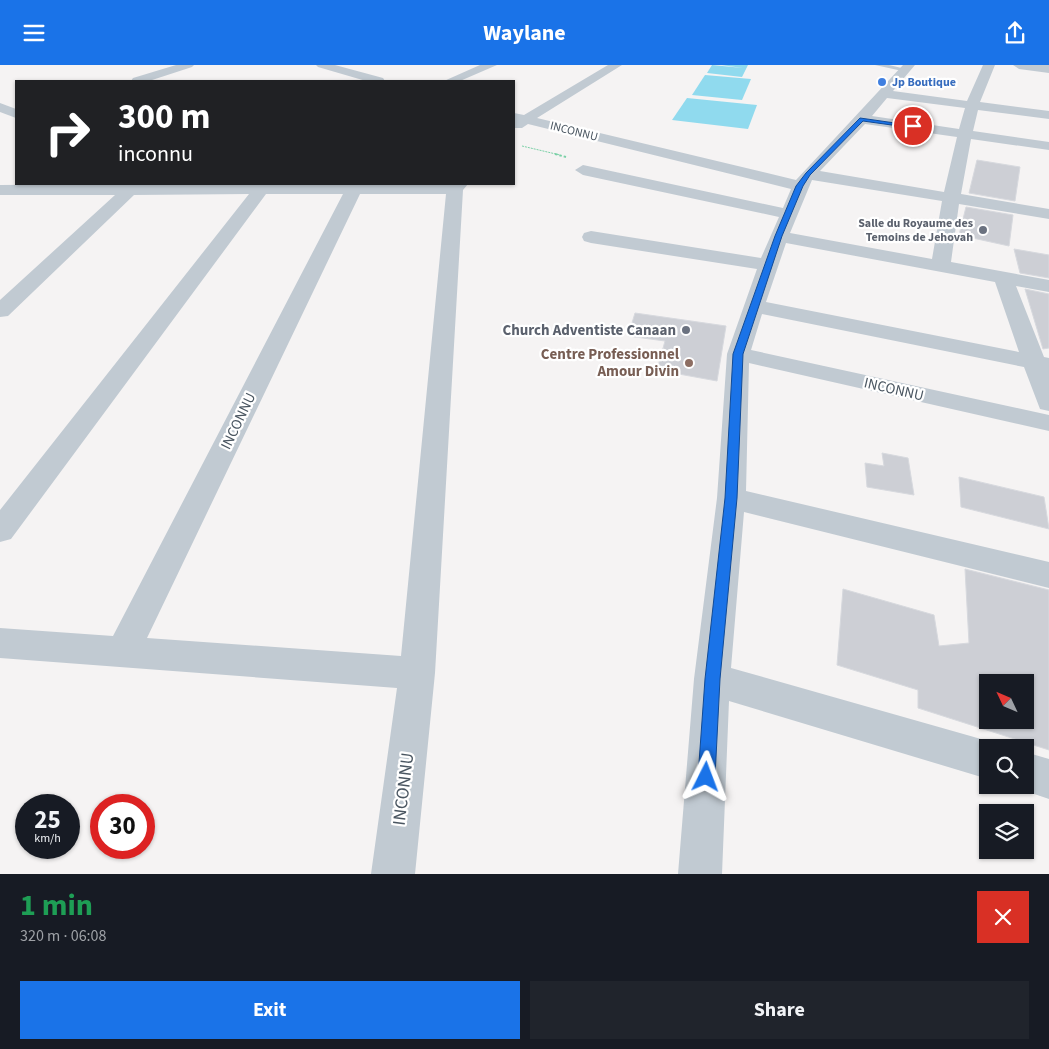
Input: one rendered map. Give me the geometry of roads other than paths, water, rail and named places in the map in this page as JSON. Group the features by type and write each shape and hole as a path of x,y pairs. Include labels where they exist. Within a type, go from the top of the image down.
{"street":[{"path":"140,80 188,65"},
{"path":"322,65 370,80"},
{"path":"352,73 367,65"},
{"path":"453,80 491,65"},
{"name":"INCONNU","path":"517,121 616,65"},
{"path":"940,266 951,199 965,133 972,106 989,65"},
{"path":"1019,65 1049,69"},
{"path":"700,874 712,679 731,498 738,354 783,225 804,180 908,67"},
{"path":"885,94 1049,115"},
{"path":"0,107 14,119"},
{"path":"862,119 1049,146"},
{"name":"INCONNU","path":"517,121 804,180 1049,214"},
{"path":"583,170 940,266 1049,286"},
{"path":"0,311 133,186"},
{"name":"INCONNU","path":"0,190 24,191 133,186 353,191 458,187 417,673 393,874"},
{"path":"0,531 262,189"},
{"path":"0,207 24,191"},
{"name":"INCONNU","path":"124,651 353,191"},
{"path":"591,237 768,265"},
{"path":"1004,277 1042,363 1049,403"},
{"path":"754,306 1042,363"},
{"name":"INCONNU","path":"738,354 1049,423"},
{"path":"731,498 1049,575"},
{"path":"0,643 417,673"},
{"path":"712,679 979,758"},
{"path":"1034,774 1049,779"}],"lane":[{"path":"878,65 908,67"}],"water":[{"path":"712,65 743,68 721,65 748,65 742,77 707,73"},
{"path":"705,75 751,79 742,100 692,95"},
{"path":"687,98 757,105 748,129 672,120"}],"place":[{"name":"Jp Boutique","path":"882,82"},
{"name":"Salle du Royaume des Temoins de Jehovah","path":"983,230"},
{"name":"Church Adventiste Canaan","path":"686,330"},
{"name":"Centre Professionnel Amour Divin","path":"689,363"}]}
